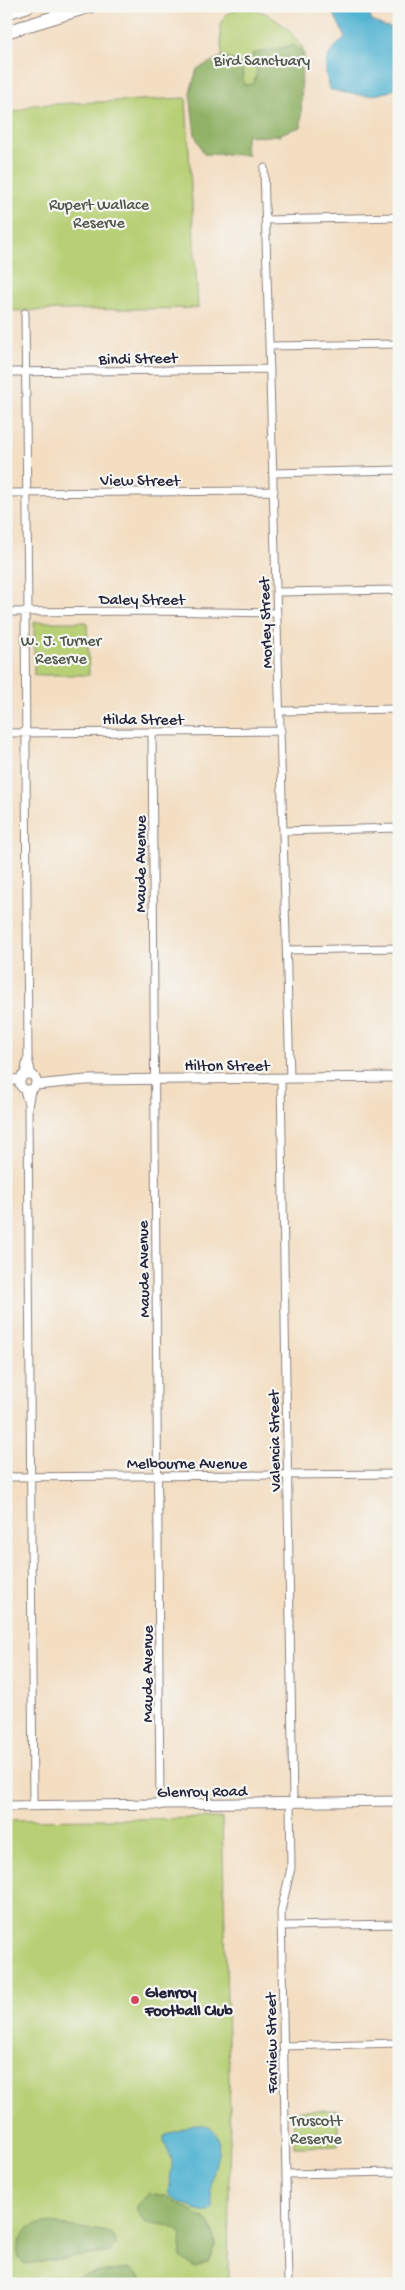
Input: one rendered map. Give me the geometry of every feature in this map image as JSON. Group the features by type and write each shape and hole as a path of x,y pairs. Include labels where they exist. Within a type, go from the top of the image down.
{"highway":[{"path":"6,13 28,6"},
{"path":"6,32 91,6"}],"street":[{"name":"Morley Street","path":"264,168 287,950 285,1078"},
{"path":"266,220 399,217"},
{"path":"25,313 28,1107 34,1806"},
{"path":"270,346 399,344"},
{"name":"Bindi Street","path":"6,372 270,370"},
{"path":"273,473 399,470"},
{"name":"View Street","path":"6,493 274,492"},
{"path":"277,592 399,590"},
{"name":"Daley Street","path":"6,612 158,611 277,613"},
{"path":"280,712 399,709"},
{"name":"Hilda Street","path":"6,733 280,731"},
{"name":"Maude Avenue","path":"152,732 160,1806"},
{"path":"283,831 399,828"},
{"path":"287,950 399,948"},
{"name":"Hilton Street","path":"6,1082 399,1077"},
{"name":"Valencia Street","path":"285,1078 292,1803"},
{"name":"Melbourne Avenue","path":"6,1477 399,1474"},
{"name":"Glenroy Road","path":"6,1806 160,1806 399,1801"},
{"name":"Farview Street","path":"288,2284 281,1926 282,1906 291,1868 292,1803"},
{"path":"281,1926 399,1924"},
{"path":"283,2046 399,2043"},
{"path":"286,2174 399,2172"}],"shaded area":[{"path":"6,624 11,624 12,724 6,724"}],"green space":[{"name":"Bird Sanctuary","path":"244,7 266,13 287,28 303,48 305,61 299,73 300,99 280,137 250,121 225,96 220,26 226,14"},
{"path":"294,45 302,52 301,127 261,137 247,134 245,147 248,155 204,154 195,135 190,92 197,69 223,56 241,63 244,85 253,84 257,72 252,54"},
{"name":"Rupert Wallace Reserve","path":"186,98 198,308 6,311 6,116 32,105"},
{"name":"W. J. Turner Reserve","path":"34,622 87,622 89,675 34,675"},
{"path":"222,1818 230,2112 228,2284 6,2284 6,1820"},
{"name":"Truscott Reserve","path":"338,2110 338,2146 294,2147 293,2111"},
{"path":"149,2193 166,2196 208,2221 213,2231 215,2245 208,2262 195,2268 181,2257 181,2237 176,2229 161,2224 146,2223 137,2211 137,2206"},
{"path":"44,2223 109,2232 115,2239 116,2244 110,2252 25,2264 18,2256 20,2239 27,2229"},
{"path":"130,2269 144,2280 144,2284 46,2284 99,2272"}],"water":[{"path":"330,6 368,6 371,20 383,26 399,29 399,86 374,95 346,93 329,89 326,72 327,60 329,55 345,37"},
{"path":"194,2125 207,2126 214,2131 218,2138 219,2147 211,2185 212,2209 208,2212 187,2205 169,2194 172,2162 164,2136"}],"place":[{"name":"Glenroy Football Club","path":"135,2000"}]}
